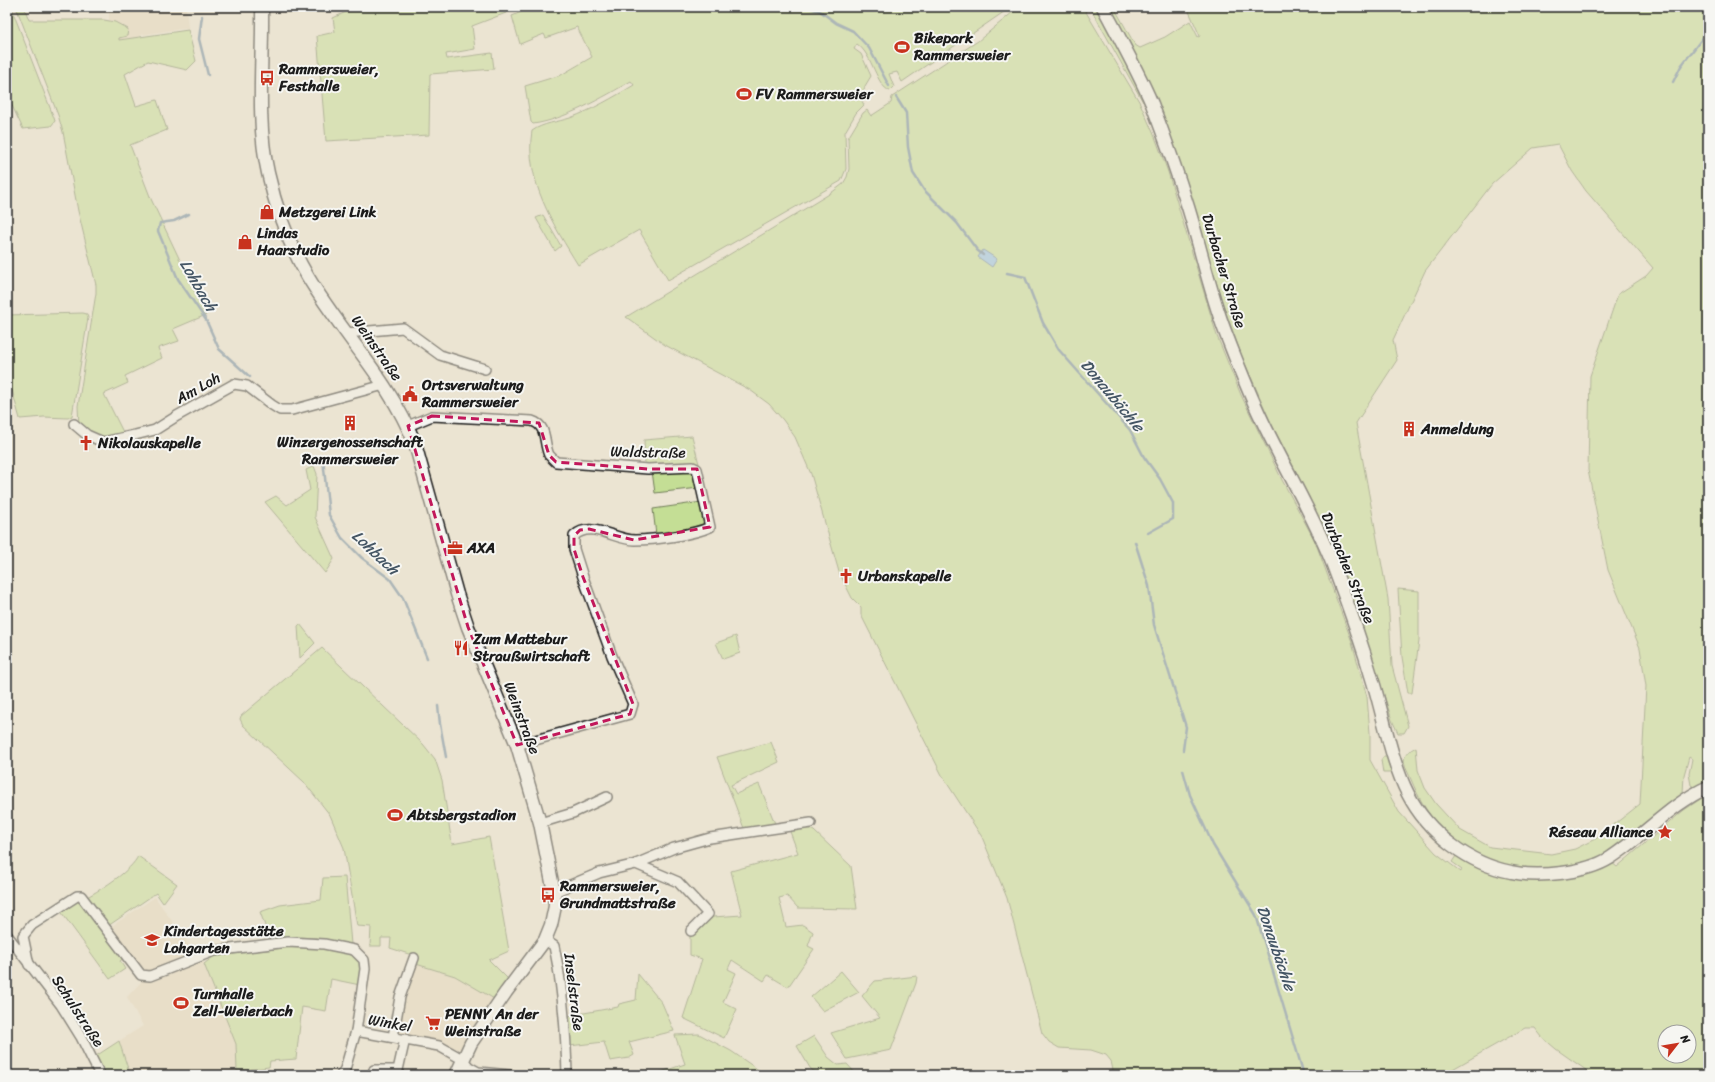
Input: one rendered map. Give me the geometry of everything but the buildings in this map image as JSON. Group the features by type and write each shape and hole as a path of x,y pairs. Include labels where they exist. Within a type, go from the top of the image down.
{"street":[{"name":"Weinstraße","path":"262,7 262,108 268,172 276,203 294,250 308,277 384,385 408,426 415,444 457,594 468,627 517,745 540,822 554,892 555,906 551,925 545,940 506,992 471,1043 462,1059 456,1075"},
{"name":"Durbacher Straße","path":"1103,7 1129,54 1151,102 1189,210 1224,331 1262,420 1320,534 1332,563 1370,672 1391,747 1408,795 1424,818 1460,852 1489,867 1514,873 1536,875 1558,874 1582,869 1608,860 1689,796 1708,787"},
{"path":"347,333 403,328 440,355 485,369"},
{"name":"Am Loh","path":"74,424 87,435 104,442 155,430 176,416 234,384 247,386 280,410 292,410 384,385"},
{"name":"Waldstraße","path":"408,426 432,416 532,420 538,423 543,430 549,455 556,462 648,469 694,467 697,469 710,527 703,530 676,535 634,540 589,529 580,530 574,536 574,548 583,577 612,656 633,704 630,714 517,745"},
{"path":"540,822 572,813 607,797"},
{"path":"554,892 599,873 636,864 674,848 710,838 811,823"},
{"path":"636,864 678,882 708,914 691,931"},
{"name":"Schulstraße","path":"29,965 23,936 32,925 77,896 82,896 141,975 144,976 150,976 209,953 221,950 288,942 324,944 354,950 364,960 366,969 356,1031"},
{"name":"Schulstraße","path":"7,935 61,1005 81,1037 100,1075"},
{"name":"Inselstraße","path":"545,940 554,946 564,1024 567,1075"},
{"path":"393,1037 400,997 414,958"},
{"name":"Winkel","path":"341,1075 345,1069 356,1031 439,1046 462,1059"},
{"path":"372,1075 374,1070 398,1070 405,1039"},
{"path":"462,1059 478,1072 510,1075"}],"highlighted area":[{"path":"432,416 539,423 549,455 556,462 648,469 697,469 710,527 634,540 589,529 580,530 574,536 574,549 583,577 633,704 630,714 517,745 468,627 408,426"}],"shaded area":[{"path":"109,7 186,7 188,28 140,35 140,37 119,40 104,20 109,20"},
{"name":"Kindertagesstätte Lohgarten","path":"155,897 193,951 193,955 148,974 109,928"},
{"path":"203,961 236,1044 237,1075 130,1075 119,1041 143,1026 127,997 142,981 152,982"},
{"path":"416,964 455,976 496,1000 463,1051 441,1043 396,1034"}],"green space":[{"path":"7,7 11,7 54,118 55,121 51,126 23,129 7,97"},
{"path":"16,7 24,7 29,20 104,20 115,22 128,29 127,36 119,38 119,40 188,30 196,61 187,70 148,61 125,74 136,106 157,100 167,130 130,145 151,199 206,315 173,329 179,341 158,348 162,358 125,376 128,383 104,394 123,432 110,436 96,436 79,427 78,406 96,285 78,211 63,132 58,115"},
{"path":"357,7 503,7 506,13 472,26 475,49 446,54 447,59 492,53 494,69 430,74 429,135 326,141 317,36 335,32 333,18"},
{"path":"533,7 1011,7 902,82 897,72 889,74 894,87 890,91 881,83 867,55 857,44 854,49 861,54 871,76 865,86 861,99 864,105 856,113 845,132 846,169 841,181 668,280 639,230 578,265 551,218 543,201 532,167 532,131 541,126 570,118 586,111 611,99 634,85 631,81 571,113 545,122 533,124 531,122 525,86 561,75 592,57 577,27 546,38 544,34 520,44 512,16"},
{"path":"1019,7 1083,7 1140,103 1155,137 1168,172 1217,336 1241,395 1282,480 1315,541 1352,642 1367,697 1370,733 1370,760 1399,812 1436,853 1461,872 1462,869 1452,862 1456,856 1418,819 1392,773 1383,773 1381,760 1383,757 1389,757 1425,825 1515,877 1611,862 1617,867 1684,810 1708,794 1708,1075 1593,1075 1556,1049 1542,1037 1535,1028 1525,1028 1442,1075 1416,1075 1403,1071 1398,1075 1114,1075 1111,1061 1106,1055 1091,1050 1059,1048 1049,1042 1042,1033 1007,898 982,837 943,777 861,615 861,607 852,598 839,572 811,474 795,437 769,404 750,390 665,345 626,317 831,193 843,184 849,169 848,138 863,113 867,110 871,116 891,103 892,97 978,41"},
{"path":"1090,7 1098,7 1146,101 1143,102"},
{"path":"1108,7 1114,7 1135,45 1140,48 1165,37 1190,21 1198,37 1200,36 1187,7 1708,7 1708,782 1694,787 1691,785 1689,774 1692,759 1689,757 1684,775 1683,793 1681,797 1620,845 1607,853 1570,867 1536,870 1502,865 1480,856 1452,839 1435,822 1417,793 1405,767 1404,760 1407,754 1416,747 1418,770 1425,788 1436,804 1460,830 1490,847 1551,854 1575,849 1597,838 1640,804 1646,686 1640,648 1608,570 1588,470 1590,376 1618,294 1646,276 1653,268 1586,191 1572,171 1558,144 1533,148 1492,184 1425,271 1393,340 1397,360 1356,423 1388,599 1392,666 1408,726 1404,733 1398,733 1392,720 1364,633 1337,558 1309,497 1271,423 1241,354 1222,301 1185,184"},
{"path":"543,215 561,246 555,251 536,218"},
{"path":"87,314 88,318 72,416 68,418 44,417 20,419 12,390 7,389 7,315"},
{"path":"692,436 699,464 645,466 644,440"},
{"path":"314,466 317,474 315,517 334,559 325,573 265,502 276,496 287,505 310,490 306,470"},
{"path":"652,471 693,473 699,488 655,493"},
{"path":"702,502 706,521 704,526 656,535 653,509"},
{"path":"1398,589 1419,591 1419,641 1412,693 1408,693 1402,657"},
{"path":"300,624 315,643 300,658 298,626"},
{"path":"736,636 740,653 723,659 716,643"},
{"name":"Abtsbergstadion","path":"322,648 423,744 435,759 442,780 452,844 489,837 509,951 489,960 509,980 496,1000 455,976 416,964 418,957 390,948 391,938 381,938 381,946 370,946 371,927 357,926 344,848 330,815 304,782 243,725 240,719 241,716"},
{"path":"771,742 779,762 731,785 736,794 759,784 776,826 745,831 717,757"},
{"path":"806,827 814,831 851,866 857,909 798,908 787,896 779,898 786,927 803,925 813,932 808,946 814,949 788,987 768,975 764,981 732,960 728,969 736,973 723,1002 737,1009 724,1038 683,1018 702,959 690,955 690,936 713,917 742,915 731,871 798,853 789,829"},
{"path":"138,856 177,884 163,903 156,893 108,926 87,897 123,873 130,867"},
{"path":"345,877 351,944 316,938 296,937 271,942 260,912 280,905 321,900 323,878"},
{"path":"79,900 125,957 120,961 125,969 110,979 59,909"},
{"path":"301,946 321,947 356,953 362,968 360,985 331,979 326,1011 302,1007 296,1059 270,1061 269,1067 237,1071 236,1044 204,964 214,956"},
{"path":"841,971 859,992 823,1011 811,997"},
{"path":"638,974 662,1003 674,1031 629,1042 634,1055 629,1058 610,1061 604,1042 569,1046 567,1016 618,1007 619,1004 636,1000"},
{"path":"917,976 916,983 891,1050 847,1059 831,1033 880,1018 862,996 875,981"},
{"path":"699,1034 731,1051 760,1071 749,1075 652,1075 685,1064 675,1035"},
{"path":"814,1036 828,1057 838,1065 847,1064 857,1075 818,1075 810,1068 797,1046"},
{"path":"119,1041 130,1075 104,1075 96,1056"}],"water":[{"path":"983,250 997,259 992,267 978,257"}],"waterway":[{"name":"Donaubächle","path":"806,7 820,11 836,23 853,31 869,48 889,86"},
{"name":"Lohbach","path":"202,16 199,39 208,75"},
{"path":"1673,82 1681,66 1708,31"},
{"name":"Donaubächle","path":"896,97 906,113 908,147 913,173 924,190 957,223 977,250 983,255"},
{"name":"Lohbach","path":"189,214 174,221 160,223 158,231 178,279 206,320 219,349 250,377"},
{"name":"Donaubächle","path":"1007,273 1025,277 1043,323 1059,350 1130,430 1144,457 1160,479 1173,503 1173,519 1148,533"},
{"name":"Lohbach","path":"323,459 329,515 342,538 362,558 390,579 403,598 427,658"},
{"name":"Donaubächle","path":"1135,542 1149,586 1154,625 1186,727 1183,750"},
{"name":"Lohbach","path":"438,706 446,757"},
{"name":"Donaubächle","path":"1183,770 1190,795 1213,845 1256,915 1304,1075"}],"place":[{"name":"Bikepark Rammersweier","path":"902,47"},
{"name":"Rammersweier, Festhalle","path":"267,78"},
{"name":"FV Rammersweier","path":"744,94"},
{"name":"Metzgerei Link","path":"267,212"},
{"name":"Lindas Haarstudio","path":"245,242"},
{"name":"Ortsverwaltung Rammersweier","path":"410,394"},
{"name":"Winzergenossenschaft Rammersweier","path":"350,423"},
{"name":"Anmeldung","path":"1409,429"},
{"name":"Nikolauskapelle","path":"86,443"},
{"name":"AXA","path":"455,548"},
{"name":"Urbanskapelle","path":"846,576"},
{"name":"Zum Mattebur Straußwirtschaft","path":"461,648"},
{"name":"Abtsbergstadion","path":"395,815"},
{"name":"Réseau Alliance","path":"1665,832"},
{"name":"Rammersweier, Grundmattstraße","path":"548,895"},
{"name":"Kindertagesstätte Lohgarten","path":"152,940"},
{"name":"Turnhalle Zell-Weierbach","path":"181,1003"},
{"name":"PENNY An der Weinstraße","path":"433,1023"}]}
